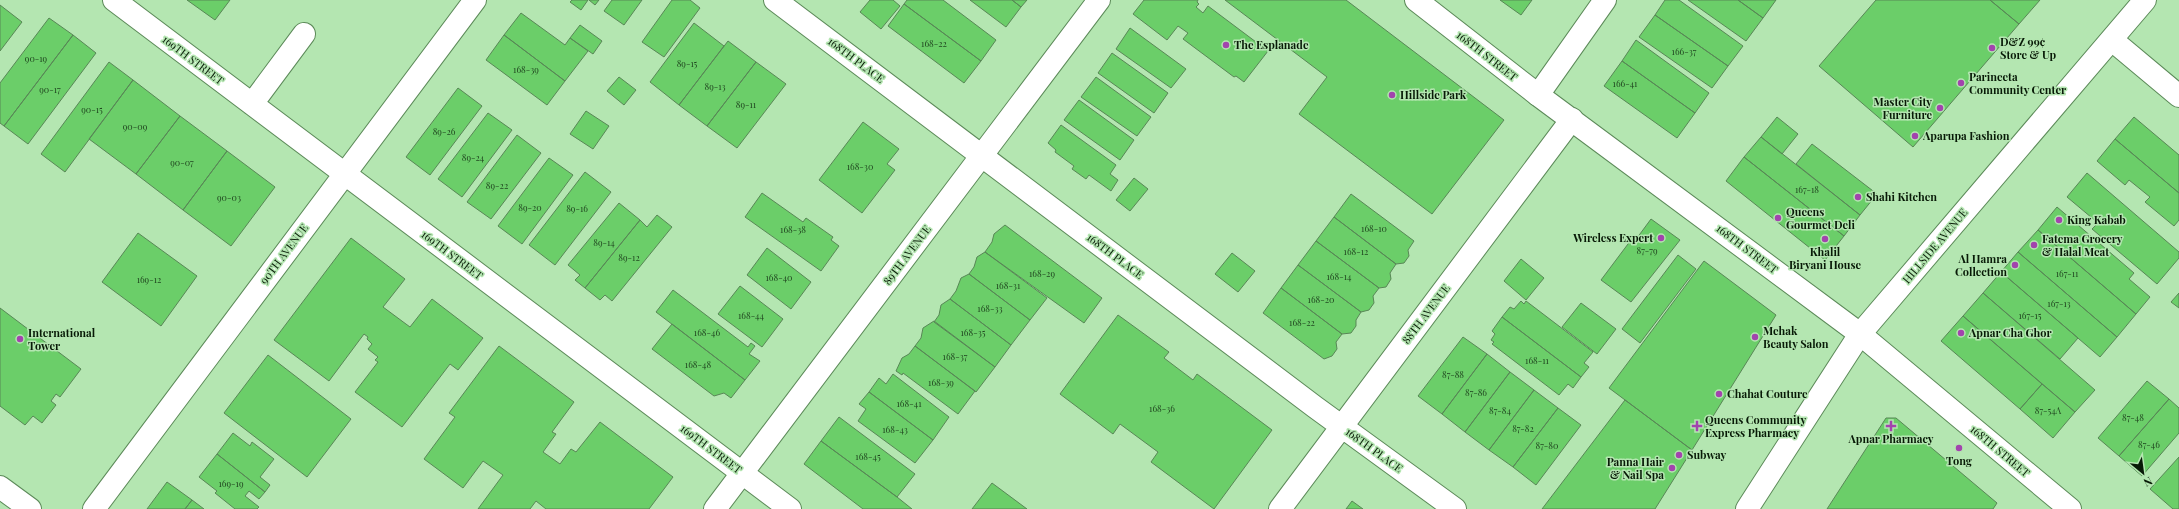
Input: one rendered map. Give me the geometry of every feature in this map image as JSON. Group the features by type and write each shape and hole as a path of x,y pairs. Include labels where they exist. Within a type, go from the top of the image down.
{"street":[{"name":"169TH STREET","path":"114,0 790,509"},
{"name":"90TH AVENUE","path":"94,509 475,0"},
{"name":"168TH PLACE","path":"776,0 1341,427 1455,509"},
{"name":"89TH AVENUE","path":"715,509 1099,0"},
{"name":"168TH STREET","path":"1416,0 1538,95 1860,334 2070,509"},
{"path":"1538,95 1605,0"},
{"name":"HILLSIDE AVENUE","path":"1747,509 1860,334 2145,0"},
{"path":"252,104 304,34"},
{"path":"2112,40 2179,96"},
{"name":"88TH AVENUE","path":"1280,509 1572,119"},
{"path":"0,487 30,509"}],"building":[{"path":"187,0 230,0 215,20"},
{"path":"572,0 588,0 581,10 570,2"},
{"path":"589,0 599,0 595,5"},
{"path":"612,0 642,0 624,25 604,11"},
{"path":"672,0 690,0 700,8 664,57 642,42"},
{"path":"870,0 893,0 900,6 881,29 860,12"},
{"path":"907,0 943,0 996,40 981,61 904,4"},
{"path":"970,0 1012,0 1021,7 1006,27"},
{"path":"1012,0 1027,0 1021,7"},
{"name":"The Esplanade","path":"1144,0 1198,0 1197,2 1199,4 1196,7 1203,13 1208,6 1268,51 1244,82 1236,76 1234,77 1183,39 1188,33 1178,26 1167,40 1133,14"},
{"name":"Hillside Park","path":"1225,0 1346,0 1504,120 1432,214 1299,114 1327,77"},
{"path":"1500,0 1532,0 1521,15"},
{"path":"1665,0 1679,0 1743,46 1728,66 1655,15"},
{"path":"1688,0 1738,0 1763,18 1746,41"},
{"path":"1738,0 1776,0 1763,18"},
{"path":"1876,0 1990,0 2019,24 1913,147 1819,66"},
{"path":"1990,0 2040,0 2019,24"},
{"path":"904,4 981,61 964,83 888,26"},
{"path":"0,5 22,22 0,51"},
{"path":"521,13 565,45 570,38 588,51 565,81 504,35"},
{"path":"1655,15 1728,66 1712,88 1639,37"},
{"path":"49,18 73,35 4,126 0,123 0,83"},
{"path":"694,23 724,46 679,105 650,82"},
{"path":"580,25 602,41 593,54 570,38"},
{"path":"1130,28 1186,69 1171,88 1116,49"},
{"path":"73,35 96,53 28,144 4,126"},
{"path":"504,35 565,81 547,105 486,60"},
{"path":"1636,40 1709,93 1695,113 1622,61"},
{"path":"728,41 756,62 707,126 679,105"},
{"path":"1112,53 1168,93 1154,113 1098,73"},
{"path":"1622,61 1695,113 1677,138 1604,86"},
{"path":"109,62 133,80 65,172 41,154"},
{"path":"756,62 786,84 737,148 707,126"},
{"path":"619,77 636,90 624,105 607,91"},
{"path":"1096,77 1151,117 1137,136 1081,97"},
{"path":"133,80 180,116 136,174 89,139"},
{"path":"458,88 482,106 430,175 406,157"},
{"path":"1079,100 1134,140 1120,160 1064,120"},
{"path":"586,111 609,126 593,149 570,134"},
{"path":"488,113 512,130 462,197 438,179"},
{"path":"180,116 227,151 183,210 136,174"},
{"path":"1777,117 1798,134 1782,154 1761,137"},
{"path":"2134,117 2179,155 2179,193 2115,139"},
{"path":"863,122 899,149 887,164 895,170 862,213 819,180"},
{"path":"1061,125 1116,165 1110,174 1118,180 1111,191 1089,175 1086,179 1072,169 1074,166 1055,152 1056,150 1048,143"},
{"path":"517,135 541,153 491,219 467,202"},
{"path":"1761,137 1860,215 1844,236 1744,157"},
{"path":"2115,139 2179,193 2179,220 2174,226 2145,202 2150,197 2129,180 2125,185 2097,161"},
{"path":"1812,144 1877,194 1860,215 1796,164"},
{"path":"227,151 275,187 231,246 183,210"},
{"path":"1744,157 1844,236 1825,260 1726,181"},
{"path":"549,158 573,175 522,244 498,226"},
{"path":"585,172 611,192 555,265 529,245"},
{"path":"2087,173 2179,252 2179,258 2157,284 2092,229 2098,223 2067,197"},
{"path":"1134,178 1148,189 1130,211 1116,200"},
{"path":"762,193 803,222 806,218 833,237 831,240 839,246 821,271 745,217"},
{"path":"1351,194 1414,241 1408,250 1409,256 1404,263 1396,264 1334,217"},
{"path":"619,203 640,220 585,288 575,280 580,275 568,265"},
{"path":"2057,207 2134,273 2129,279 2150,297 2136,314 2038,230"},
{"path":"657,215 672,227 612,301 605,295 600,300 585,288 640,220 647,227"},
{"path":"1334,217 1396,264 1390,273 1391,279 1386,287 1379,288 1316,241"},
{"path":"1651,219 1680,240 1631,302 1601,280 1634,236 1637,238"},
{"path":"1005,225 1102,298 1084,323 985,252 992,242 994,234"},
{"path":"2038,230 2136,314 2117,337 2018,252"},
{"path":"138,233 197,276 161,326 102,282"},
{"path":"351,238 405,279 383,307 410,327 432,299 483,338 458,370 450,364 402,427 355,392 378,362 375,360 378,357 368,349 372,344 367,339 368,337 364,334 329,381 274,340"},
{"path":"1316,241 1379,288 1373,296 1374,303 1369,310 1361,312 1298,265"},
{"path":"767,248 811,282 791,309 747,275"},
{"path":"985,252 1047,298 1030,320 969,274 974,267 977,257"},
{"path":"2018,252 2117,337 2100,357 2001,272"},
{"path":"1232,253 1255,271 1238,292 1215,274"},
{"path":"1678,255 1696,269 1640,343 1622,329"},
{"path":"1521,259 1544,278 1526,300 1504,281"},
{"path":"1704,261 1776,315 1692,450 1609,388"},
{"path":"1298,265 1361,312 1356,320 1356,326 1351,333 1342,334 1281,288"},
{"path":"2001,272 2078,338 2060,359 1983,293"},
{"path":"969,274 1030,320 1011,345 950,299 956,291 961,278"},
{"path":"740,286 783,319 762,347 718,314"},
{"path":"1281,288 1342,334 1336,342 1337,349 1332,356 1324,359 1263,313"},
{"path":"673,290 748,347 751,343 755,346 749,354 760,361 745,380 656,312"},
{"path":"1983,293 2095,390 2075,412 1963,316"},
{"path":"2179,293 2179,308 2171,302"},
{"path":"950,299 1011,345 995,367 934,322 939,315 941,305"},
{"path":"1521,301 1524,304 1526,301 1593,352 1584,363 1589,367 1581,377 1502,317 1510,307 1514,309"},
{"path":"1581,303 1616,329 1597,354 1562,327"},
{"name":"International Tower","path":"0,308 81,369 60,397 56,394 51,401 56,405 42,423 33,416 25,425 0,406"},
{"path":"1118,315 1169,352 1164,358 1193,380 1197,374 1272,430 1214,509 1151,462 1158,452 1120,424 1113,434 1060,394"},
{"path":"1963,316 2042,384 2020,409 1941,341"},
{"path":"1502,317 1581,377 1573,388 1568,384 1559,395 1492,344 1494,342 1491,340 1495,334 1492,331"},
{"path":"934,321 995,367 976,392 915,346 921,338 923,328"},
{"path":"672,324 745,380 731,398 724,393 714,396 652,349"},
{"path":"1463,337 1487,354 1442,414 1418,396"},
{"path":"499,346 574,402 552,432 556,434 543,452 560,464 571,449 576,452 600,422 673,477 649,509 546,509 536,501 530,509 478,509 503,475 483,461 463,488 424,459 455,417 449,413"},
{"path":"915,346 975,391 958,414 903,373 902,375 896,371 902,358 909,354"},
{"path":"1487,354 1510,372 1465,432 1442,414"},
{"path":"268,355 351,419 307,477 224,413"},
{"path":"1510,372 1534,390 1489,450 1465,432"},
{"path":"893,374 949,417 933,440 869,392 879,378 886,384"},
{"path":"2147,381 2169,399 2119,456 2098,438"},
{"path":"2042,384 2075,412 2053,438 2020,409"},
{"path":"1534,390 1558,408 1513,467 1489,450"},
{"path":"869,392 933,440 915,463 858,421 866,409 859,404"},
{"path":"2169,399 2179,408 2179,433 2142,476 2119,456"},
{"path":"1625,400 1692,450 1655,509 1542,509"},
{"path":"1558,408 1581,425 1536,485 1513,467"},
{"path":"839,417 915,474 897,497 821,441"},
{"path":"1886,418 1896,418 1997,503 1993,509 1827,509"},
{"path":"233,433 250,446 252,442 274,459 260,477 270,485 265,492 217,454"},
{"path":"821,441 912,509 863,509 804,464"},
{"path":"217,454 265,492 259,499 249,491 245,496 259,507 257,509 235,509 215,493 217,491 199,477"},
{"path":"2179,457 2179,509 2173,509 2150,489"},
{"path":"167,482 192,500 185,509 147,509"},
{"path":"992,483 1027,509 972,509"},
{"path":"192,500 204,509 185,509"},
{"path":"1352,501 1363,509 1346,509"}],"place":[{"name":"The Esplanade","path":"1226,45"},
{"name":"D&Z 99¢ Store & Up","path":"1992,48"},
{"name":"Parineeta Community Center","path":"1961,83"},
{"name":"Hillside Park","path":"1392,95"},
{"name":"Master City Furniture","path":"1940,108"},
{"name":"Aparupa Fashion","path":"1915,136"},
{"name":"Shahi Kitchen","path":"1858,197"},
{"name":"Queens Gourmet Deli","path":"1778,218"},
{"name":"King Kabab","path":"2059,220"},
{"name":"Wireless Expert","path":"1661,238"},
{"name":"Khalil Biryani House","path":"1825,239"},
{"name":"Fatema Grocery & Halal Meat","path":"2034,245"},
{"name":"Al Hamra Collection","path":"2015,265"},
{"name":"Apnar Cha Ghor","path":"1961,333"},
{"name":"Mehak Beauty Salon","path":"1755,337"},
{"name":"International Tower","path":"20,339"},
{"name":"Chahat Couture","path":"1719,394"},
{"name":"Queens Community Express Pharmacy","path":"1697,426"},
{"name":"Apnar Pharmacy","path":"1891,426"},
{"name":"Tong","path":"1959,448"},
{"name":"Subway","path":"1679,455"},
{"name":"Panna Hair & Nail Spa","path":"1672,468"}]}
